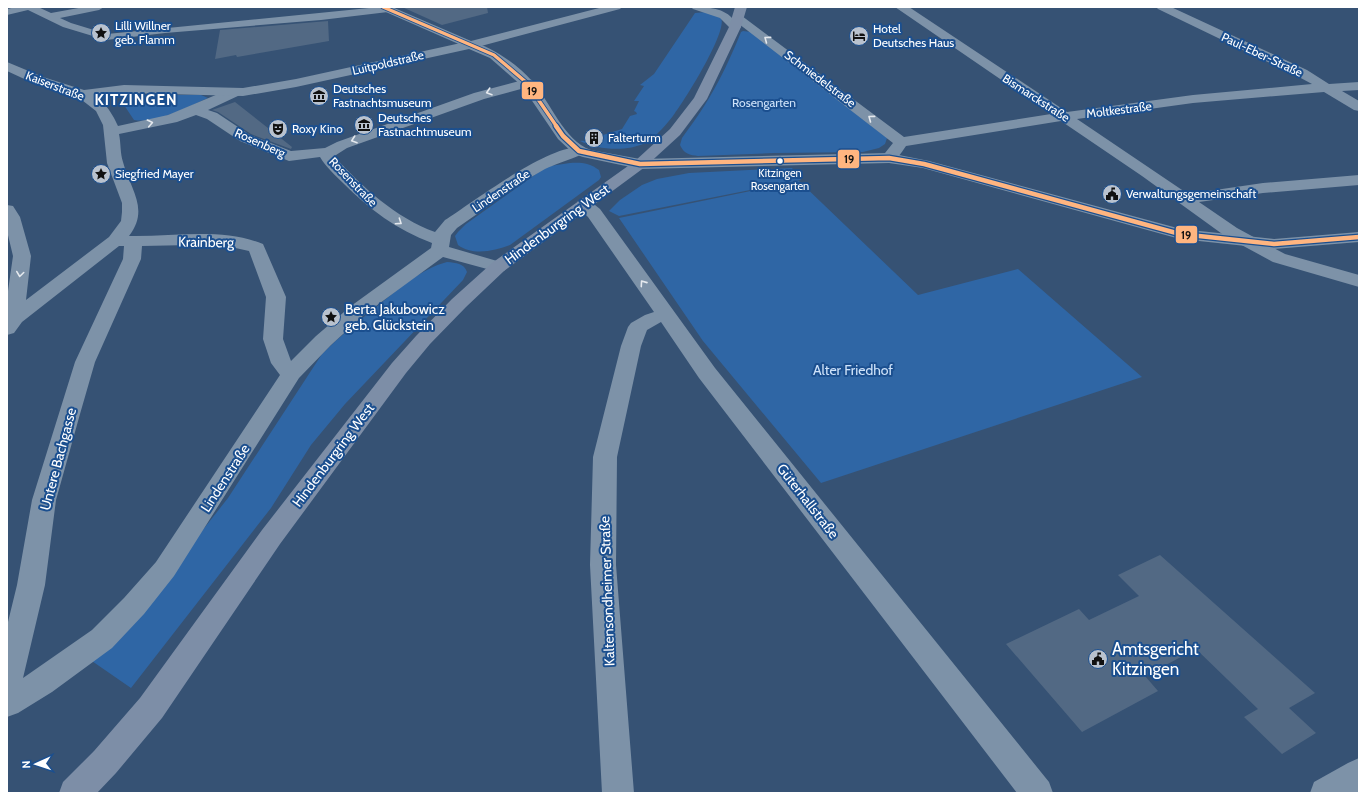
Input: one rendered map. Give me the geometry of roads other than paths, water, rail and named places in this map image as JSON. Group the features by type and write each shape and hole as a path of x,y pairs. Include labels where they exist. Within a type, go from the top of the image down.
{"main road":[{"name":"Hindenburgring West","path":"75,793 105,762 151,708 271,537 399,368 459,303 498,267 640,164 675,132 700,99 738,17"}],"street":[{"path":"7,12 30,7 67,25 106,37 165,30 326,17 385,8 494,55 527,83 563,136 579,151 640,164 889,158 924,164 1180,234 1252,243 1274,244 1359,237"},
{"path":"49,17 99,7"},
{"name":"Luitpoldstraße","path":"235,92 260,90 470,45 600,9 616,7"},
{"name":"Schmiedelstraße","path":"697,7 724,16 738,17 901,142"},
{"name":"Bismarckstraße","path":"901,7 1231,232 1279,258 1359,281"},
{"name":"Paul-Eber-Straße","path":"1162,7 1302,73 1359,107"},
{"name":"Kaiserstraße","path":"7,66 38,80 83,94 100,106 108,117 112,131 114,161 130,200 131,215 129,224 125,231 124,242 10,324"},
{"name":"Rosenstraße","path":"440,245 422,234 408,228 373,204 330,161 327,157 329,152 342,145 479,96 527,83"},
{"name":"Moltkestraße","path":"901,142 1064,117 1243,94 1359,86"},
{"path":"83,94 124,89 235,92"},
{"path":"112,131 172,118 196,110 235,92"},
{"name":"Rosenberg","path":"196,110 212,116 245,138 289,156 329,152"},
{"path":"889,158 901,142"},
{"name":"Lindenstraße","path":"7,703 41,683 102,639 134,606 165,569 291,374 323,340 440,245 442,234 451,224 539,166 579,151"},
{"path":"1184,199 1263,188 1359,180"},
{"name":"Güterhallstraße","path":"584,205 594,213 707,373 1037,793"},
{"path":"7,210 12,217 13,249 22,256 10,324"},
{"name":"Krainberg","path":"124,242 221,240 244,243 257,248 276,297 273,339 281,363 291,374"},
{"name":"Untere Bachgasse","path":"7,684 31,585 46,493 85,362 132,259 124,242"},
{"path":"440,245 498,267"},
{"name":"Kaltensondheimer Straße","path":"618,793 603,565 605,457 631,346 638,327 652,318 665,315"},
{"path":"1326,793 1359,774"}],"place":[{"name":"Lilli Willner geb. Flamm","path":"101,33"},
{"name":"Hotel Deutsches Haus","path":"859,36"},
{"name":"Deutsches Fastnachtsmuseum","path":"319,96"},
{"name":"Deutsches Fastnachtmuseum","path":"364,125"},
{"name":"Roxy Kino","path":"278,129"},
{"name":"Falterturm","path":"594,138"},
{"name":"Kitzingen Rosengarten","path":"780,161"},
{"name":"Siegfried Mayer","path":"101,174"},
{"name":"Verwaltungsgemeinschaft","path":"1112,194"},
{"name":"Berta Jakubowicz geb. Glückstein","path":"331,317"},
{"name":"Amtsgericht Kitzingen","path":"1098,659"}],"district":[{"name":"KITZINGEN","path":"136,100"}],"park label":[{"name":"Rosengarten","path":"764,103"},
{"name":"Alter Friedhof","path":"853,370"}]}
